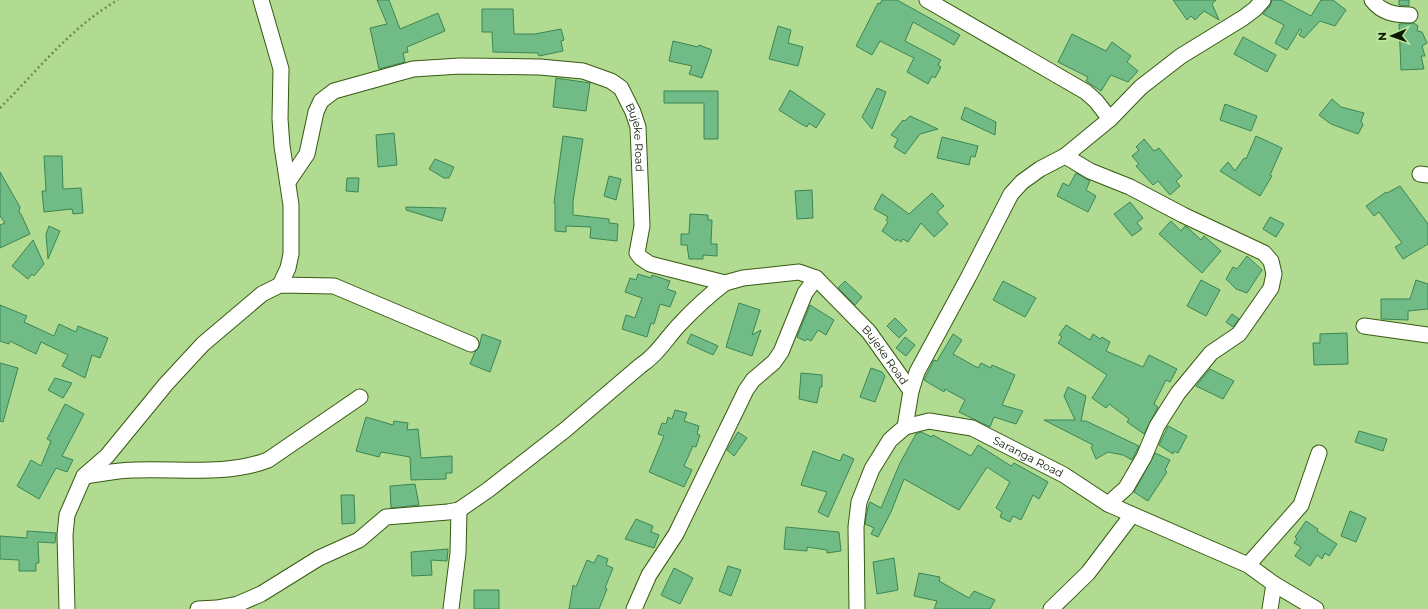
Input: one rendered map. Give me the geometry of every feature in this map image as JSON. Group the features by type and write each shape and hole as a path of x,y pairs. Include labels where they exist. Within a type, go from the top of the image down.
{"street":[{"path":"261,0 281,69 281,132 291,205 291,254 288,268 280,286"},
{"path":"927,0 1086,92 1110,119"},
{"path":"906,427 911,391 917,372 1011,194 1022,182 1040,169 1065,156 1110,119 1141,87 1175,60 1243,18 1255,9 1263,0"},
{"path":"1372,0 1378,7 1395,15 1410,15"},
{"name":"Bujeke Road","path":"288,182 307,154 316,112 321,101 334,91 413,69 431,67 540,67 583,71 611,81 621,88 631,107 638,127 642,226 637,253 650,264 725,283 743,278 799,272 816,278 870,332 911,391"},
{"path":"1065,156 1090,171 1130,187 1183,215 1264,253 1271,261 1274,274 1271,288 1239,334 1212,353 1178,393 1157,426 1144,457 1126,488 1108,504"},
{"path":"634,609 649,575 676,534 746,390 753,380 774,362 781,352 805,293 816,278"},
{"path":"198,609 217,608 238,604 261,594 319,558 359,540 386,517 459,510 488,490 565,430 640,366 652,358 678,326 706,298 725,283"},
{"path":"67,609 64,535 67,515 72,500 84,476 107,456 166,384 203,344 262,294 280,286 334,286 471,344"},
{"path":"1364,326 1428,336"},
{"path":"84,476 133,470 204,471 253,466 268,460 360,397"},
{"name":"Saranga Road","path":"858,609 856,527 859,502 872,470 890,440 906,427 929,421 972,428 1064,475 1108,504 1248,565 1274,584 1316,609"},
{"path":"1248,565 1301,505 1319,453"},
{"path":"451,609 458,553 459,510"},
{"path":"1051,609 1088,573 1132,515"},
{"path":"1270,609 1274,584"}],"path":[{"path":"0,108 70,37 99,12 118,0"}],"building":[{"path":"377,0 389,0 400,29 438,13 445,31 407,47 408,52 403,53 405,62 379,69 370,28 387,24"},
{"path":"882,0 897,0 960,35 954,45 913,22 905,41 941,60 938,65 941,67 935,78 932,76 928,84 907,72 914,58 880,41 872,55 856,46 878,3 880,4"},
{"path":"1173,0 1216,0 1212,4 1219,20 1204,11 1195,20 1191,16 1187,20"},
{"path":"1272,0 1281,0 1311,16 1321,0 1333,0 1346,10 1335,26 1320,21 1304,38 1299,35 1302,30 1300,29 1287,50 1275,43 1284,25 1263,14 1270,6"},
{"path":"1399,0 1409,0 1409,6 1399,5"},
{"path":"482,9 513,9 514,34 535,34 561,29 564,40 561,41 563,51 539,56 538,53 493,52 492,32 482,32"},
{"path":"1414,23 1418,26 1417,31 1422,32 1427,43 1422,46 1425,56 1421,56 1424,69 1401,70 1399,24"},
{"path":"778,26 791,30 788,43 803,47 798,66 769,59"},
{"path":"1072,34 1106,51 1112,42 1131,56 1127,62 1138,71 1128,82 1111,75 1101,91 1086,81 1088,77 1058,62"},
{"path":"1243,37 1276,55 1267,72 1234,54"},
{"path":"673,41 698,47 699,45 712,50 702,78 689,74 692,66 669,61"},
{"path":"556,78 590,83 586,111 553,107"},
{"path":"877,88 886,92 872,129 862,117"},
{"path":"790,90 825,114 816,128 809,123 807,127 779,110"},
{"path":"664,91 718,91 718,139 704,139 704,103 664,103"},
{"path":"1332,99 1341,107 1364,113 1361,121 1363,125 1358,134 1331,124 1319,115"},
{"path":"1225,104 1257,116 1251,131 1220,120"},
{"path":"965,107 996,122 995,135 961,119"},
{"path":"910,116 938,129 920,134 905,154 894,147 898,139 891,135 903,120 905,121"},
{"path":"394,133 397,165 378,167 376,135"},
{"path":"563,136 583,139 573,201 573,215 609,219 609,223 618,224 617,241 590,238 591,227 566,226 566,232 555,231 554,203"},
{"path":"1256,136 1282,148 1270,175 1272,176 1260,196 1220,171 1228,162 1235,171 1244,158 1246,159"},
{"path":"942,137 978,146 975,157 971,156 969,165 937,158"},
{"path":"1144,139 1154,151 1159,148 1182,176 1176,181 1180,186 1170,195 1158,181 1153,185 1136,166 1139,164 1132,156 1139,150 1136,147"},
{"path":"44,156 62,156 63,189 81,188 83,213 73,214 72,209 44,212 42,191 46,191"},
{"path":"435,159 454,167 449,178 444,178 429,169"},
{"path":"0,172 20,207 19,213 21,214 30,234 0,248 0,225 5,223 0,216"},
{"path":"1076,173 1090,181 1086,190 1096,196 1088,212 1057,196 1063,183 1069,186"},
{"path":"609,176 621,179 616,200 604,196"},
{"path":"347,178 359,178 358,192 346,191"},
{"path":"1400,186 1428,224 1428,244 1403,259 1395,247 1402,243 1379,212 1374,216 1366,206 1386,192 1387,193"},
{"path":"812,190 813,218 797,219 795,191"},
{"path":"932,193 944,206 937,212 948,224 934,237 921,223 908,242 903,239 901,242 897,239 896,241 882,231 888,222 886,220 888,217 874,209 882,194 909,214"},
{"path":"1130,202 1143,218 1137,223 1142,229 1132,236 1114,214"},
{"path":"406,207 446,208 442,221 406,210"},
{"path":"690,214 708,215 708,220 712,220 711,244 717,244 717,256 703,255 703,259 689,259 687,245 681,245 681,234 689,234"},
{"path":"1270,217 1284,224 1276,237 1263,229"},
{"path":"1171,221 1181,231 1185,226 1201,240 1204,236 1221,251 1202,273 1159,234"},
{"path":"49,226 60,231 48,259 46,234"},
{"path":"33,240 44,264 34,276 32,274 28,279 12,266"},
{"path":"1247,256 1262,270 1247,293 1236,289 1226,279 1233,267 1237,269"},
{"path":"638,274 651,278 652,275 670,281 667,289 676,292 670,307 660,304 654,324 651,323 647,337 622,329 626,315 635,318 642,298 625,292 630,278 636,280"},
{"path":"1201,280 1220,290 1206,316 1187,306"},
{"path":"1416,280 1428,284 1428,309 1408,311 1408,320 1381,319 1381,299 1410,299"},
{"path":"845,281 862,297 855,305 838,288"},
{"path":"1003,281 1036,298 1025,317 993,300"},
{"path":"739,303 760,310 752,335 761,330 752,356 726,347"},
{"path":"0,305 27,316 24,322 54,336 59,324 76,332 78,326 108,338 100,358 92,355 85,378 62,366 68,355 41,342 36,354 10,341 9,344 0,341"},
{"path":"810,305 834,320 826,335 818,330 811,341 807,339 805,341 797,337"},
{"path":"1232,314 1239,319 1233,327 1226,322"},
{"path":"895,318 907,330 899,338 887,326"},
{"path":"1066,325 1090,340 1093,334 1100,339 1102,337 1110,342 1106,351 1143,367 1149,355 1177,369 1170,382 1166,380 1154,404 1158,407 1144,434 1127,422 1129,419 1109,404 1106,408 1092,398 1107,375 1058,343 1062,337 1059,335"},
{"path":"1347,333 1348,364 1314,365 1313,343 1320,343 1320,334"},
{"path":"482,334 501,341 490,372 470,364 479,347"},
{"path":"691,334 718,346 713,355 687,343"},
{"path":"953,334 962,340 953,354 978,368 981,363 991,368 992,365 1015,375 1002,405 1023,411 1016,424 994,417 990,427 959,412 965,400 945,389 944,392 924,380 934,360 937,361"},
{"path":"905,337 915,345 906,356 896,348"},
{"path":"0,363 18,368 3,422 0,421"},
{"path":"871,368 882,372 885,376 875,402 860,397"},
{"path":"1210,369 1234,381 1223,399 1196,386"},
{"path":"801,373 822,375 822,387 820,387 817,403 799,399"},
{"path":"55,378 72,383 63,398 48,390"},
{"path":"1068,387 1086,396 1081,421 1086,421 1139,446 1132,460 1123,455 1108,452 1096,459 1091,447 1093,445 1044,420 1075,420 1064,396"},
{"path":"65,404 84,414 62,456 73,460 67,472 56,468 39,499 17,486 31,460 41,466 51,441 47,439"},
{"path":"675,410 687,413 684,421 699,426 697,434 700,435 696,447 693,446 684,466 692,470 684,487 649,472 664,436 658,434 662,423 666,424 668,417 672,419"},
{"path":"366,417 393,425 394,421 408,423 407,430 418,429 421,458 452,456 452,473 446,473 446,479 411,480 410,457 381,452 379,457 356,451"},
{"path":"1168,426 1187,436 1178,453 1174,451 1173,454 1159,445"},
{"path":"1359,431 1387,439 1383,451 1355,442"},
{"path":"738,432 747,438 734,456 727,450"},
{"path":"921,432 932,437 933,435 971,456 978,445 1011,466 1014,463 1048,482 1039,499 1033,495 1021,520 1013,516 1010,522 1000,517 1002,512 996,508 1010,482 987,467 959,510 904,479 891,512 878,537 871,534 874,528 865,524 870,502 881,508 900,463 916,434"},
{"path":"813,451 840,461 843,454 854,459 828,517 818,512 827,492 801,485"},
{"path":"1155,453 1170,460 1165,470 1167,472 1148,501 1134,492"},
{"path":"415,484 419,505 391,508 390,486"},
{"path":"341,495 354,495 355,523 342,524"},
{"path":"1350,511 1366,518 1356,542 1341,536"},
{"path":"636,519 653,526 651,532 659,535 654,548 625,539"},
{"path":"1306,521 1318,529 1317,531 1337,544 1329,556 1325,553 1322,559 1317,555 1310,566 1295,556 1301,547 1294,543 1297,539 1295,537"},
{"path":"786,527 839,532 841,551 827,553 827,550 807,547 807,551 784,549"},
{"path":"27,531 56,533 55,543 38,542 39,563 36,563 36,571 19,571 19,560 0,559 0,536 27,538"},
{"path":"448,549 447,561 431,560 432,575 412,576 411,552"},
{"path":"598,555 608,559 606,565 613,568 599,609 569,609 573,585 576,587 587,560 594,563"},
{"path":"894,558 898,590 877,594 873,562"},
{"path":"728,566 741,570 731,596 719,591"},
{"path":"674,568 693,578 680,604 661,595"},
{"path":"919,573 940,577 939,581 969,598 974,591 995,600 990,609 934,609 937,601 914,596"},
{"path":"474,590 499,590 499,609 474,609"}]}
